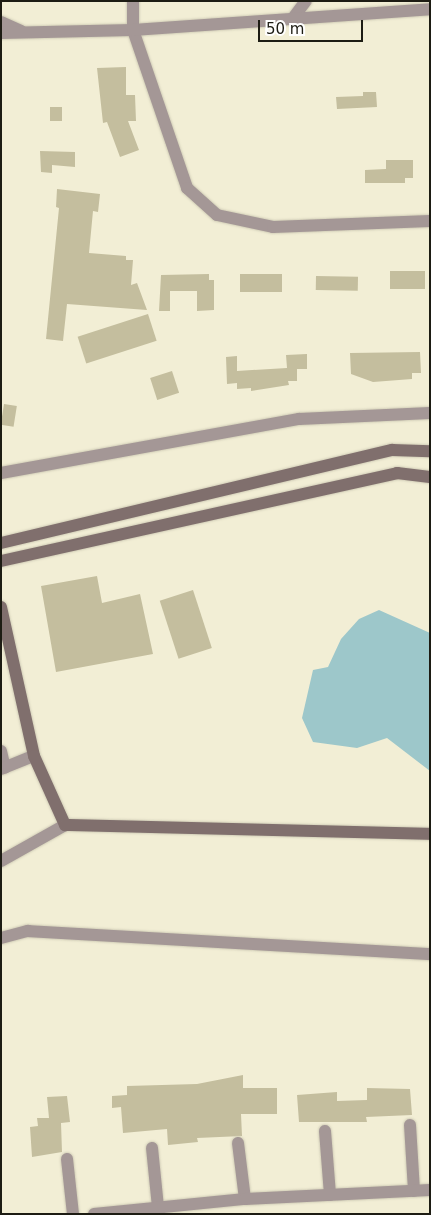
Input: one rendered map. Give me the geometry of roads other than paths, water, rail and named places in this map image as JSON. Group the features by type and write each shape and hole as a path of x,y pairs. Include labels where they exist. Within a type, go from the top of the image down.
{"main road":[{"path":"430,451 392,450 1,544 1,560 397,473 430,477"},
{"path":"1,607 34,756 65,825 430,834"}],"street":[{"path":"133,1 133,30 187,188 217,215 273,227 430,221"},
{"path":"293,18 306,1"},
{"path":"1,33 133,30 430,9"},
{"path":"1,22 24,32"},
{"path":"1,473 299,419 430,414"},
{"path":"1,751 3,768 34,756"},
{"path":"1,861 65,825"},
{"path":"1,938 28,931 430,954"},
{"path":"410,1124 414,1191"},
{"path":"326,1131 330,1195"},
{"path":"238,1143 246,1199"},
{"path":"152,1148 158,1207"},
{"path":"67,1159 73,1214"},
{"path":"94,1214 246,1199 430,1190"}],"water":[{"path":"379,610 430,633 430,771 387,738 357,748 313,742 302,718 313,670 328,667 341,639 359,619"}]}
